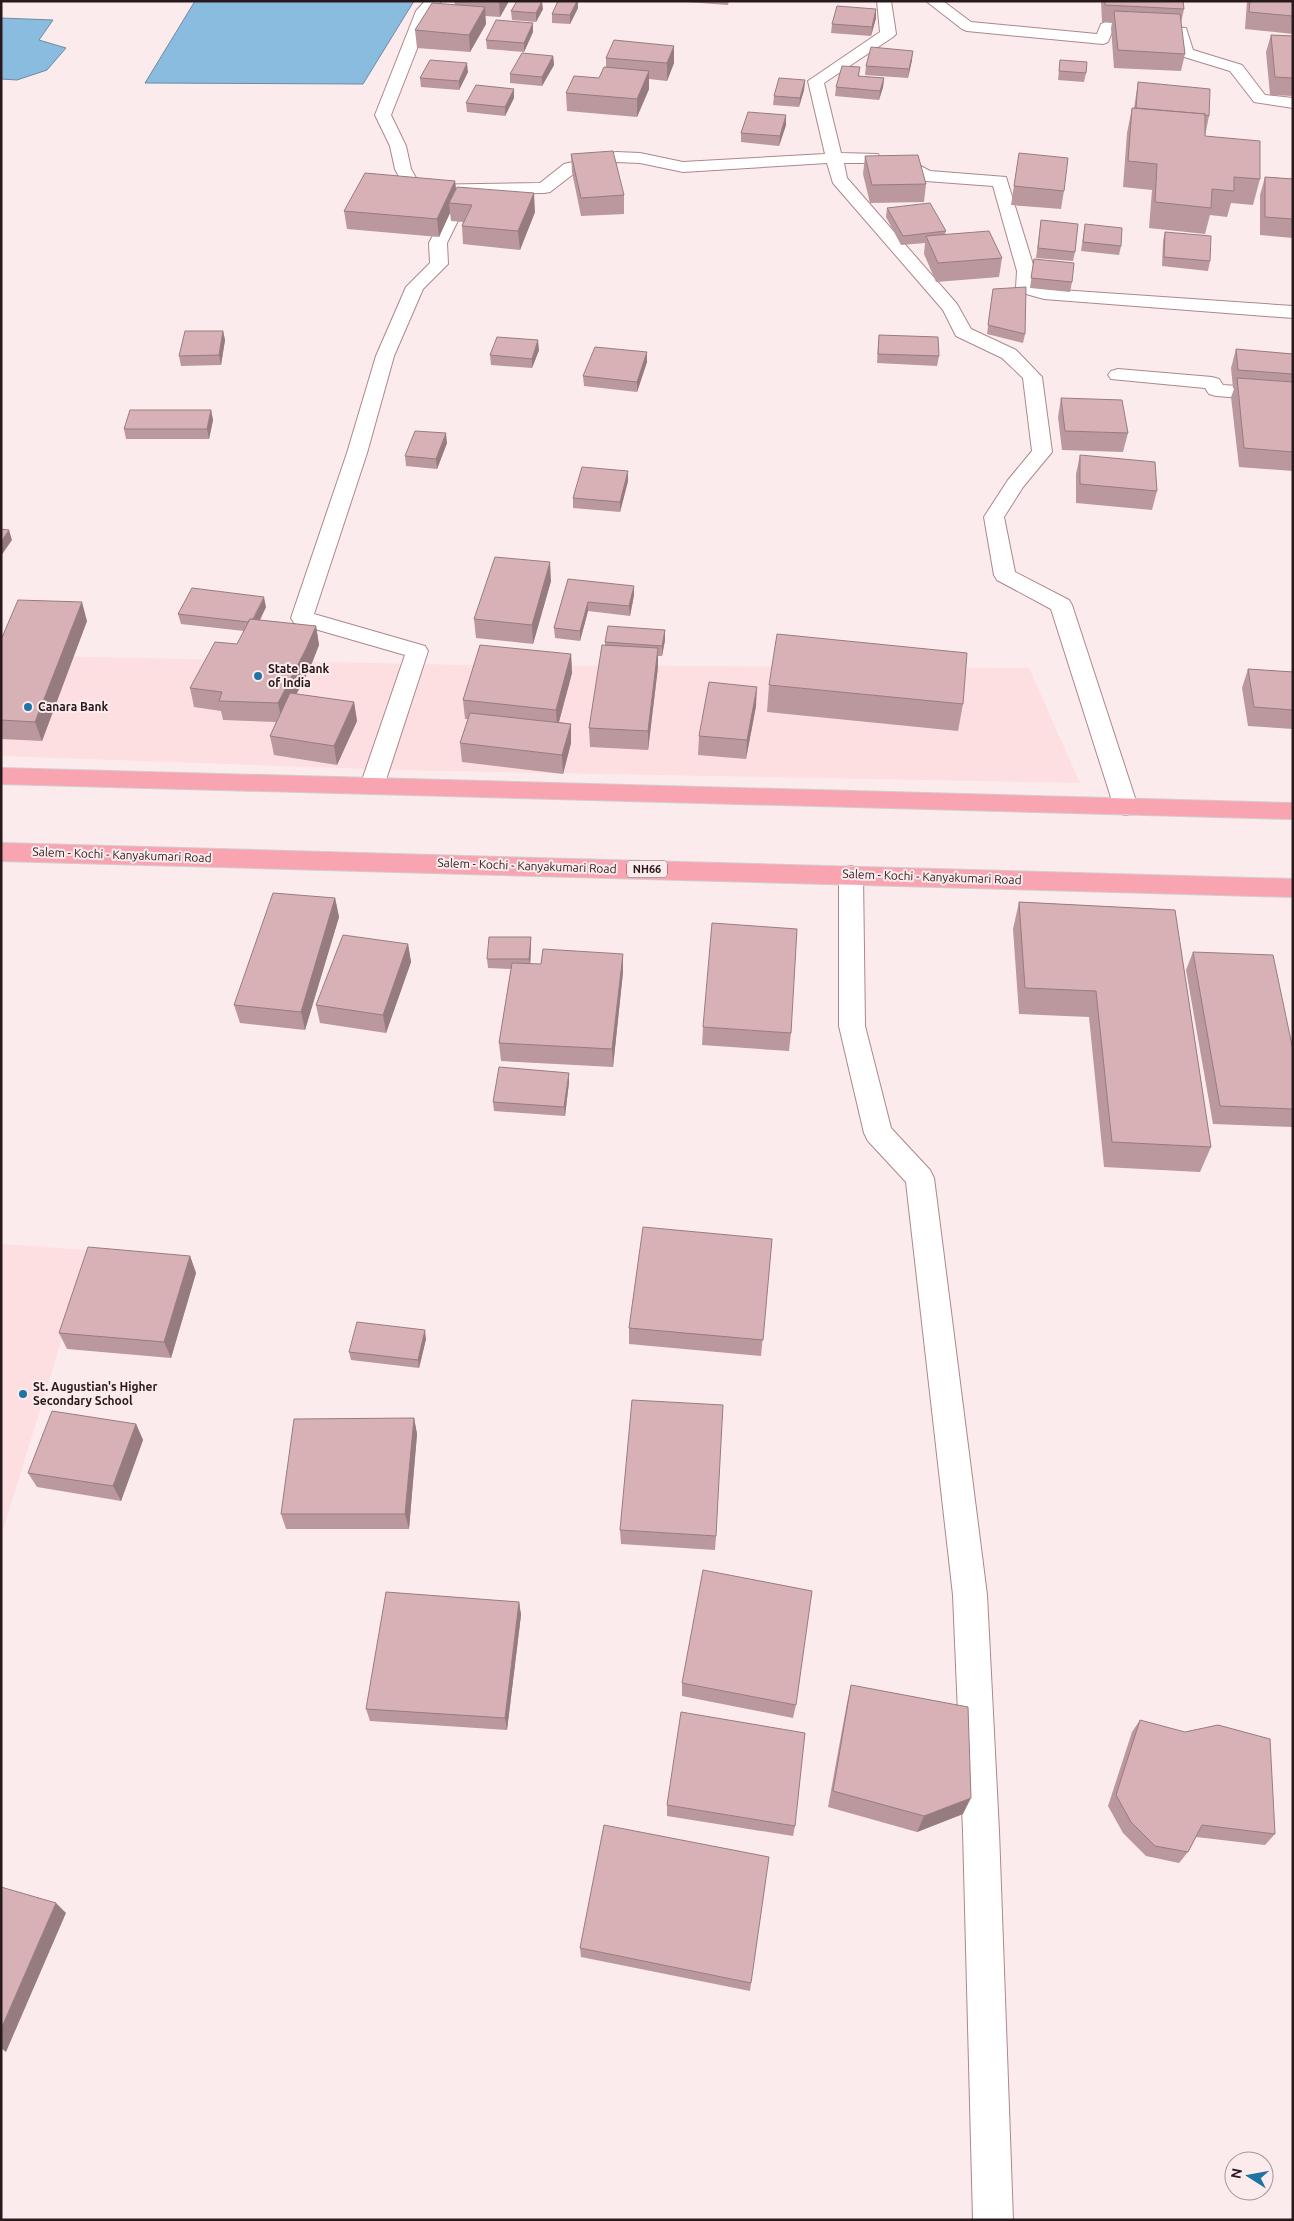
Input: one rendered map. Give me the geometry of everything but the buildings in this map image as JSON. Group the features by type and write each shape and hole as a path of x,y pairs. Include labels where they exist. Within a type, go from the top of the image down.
{"highway":[{"path":"1,776 1293,812"},
{"name":"Salem - Kochi - Kanyakumari Road","path":"1,852 1293,888"}],"street":[{"path":"434,1 424,12 383,115 398,146 403,170 414,190 544,188 570,168 616,157 640,158 683,167 834,158 872,158 877,170 917,169 926,176 1000,181 1026,271 1025,288 1044,294 1293,312"},
{"path":"884,1 888,34 816,81 839,179 951,308 963,332 1009,354 1032,378 1042,452 1014,484 994,517 1005,576 1061,605 1126,807"},
{"path":"933,1 967,26 1103,39 1106,27 1181,30 1186,53 1236,68 1260,99 1293,103"},
{"path":"372,786 417,651 302,618 357,453 385,356 415,288 439,264 438,243 465,189"},
{"path":"1118,375 1212,383 1216,390 1293,396"},
{"path":"851,875 852,1026 878,1133 920,1178 970,1595 981,1831 993,2220"}],"shaded area":[{"path":"1,655 471,665 1029,668 1080,783 396,770 1,756"},
{"name":"St. Augustian's Higher Secondary School","path":"1,1244 89,1250 1,1537"}],"water":[{"path":"195,1 414,1 363,84 145,83"},
{"path":"1,18 53,20 39,40 66,48 47,70 17,80 1,79"}],"place":[{"name":"State Bank of India","path":"258,676"},
{"name":"Canara Bank","path":"28,707"},
{"name":"St. Augustian's Higher Secondary School","path":"23,1394"}]}
